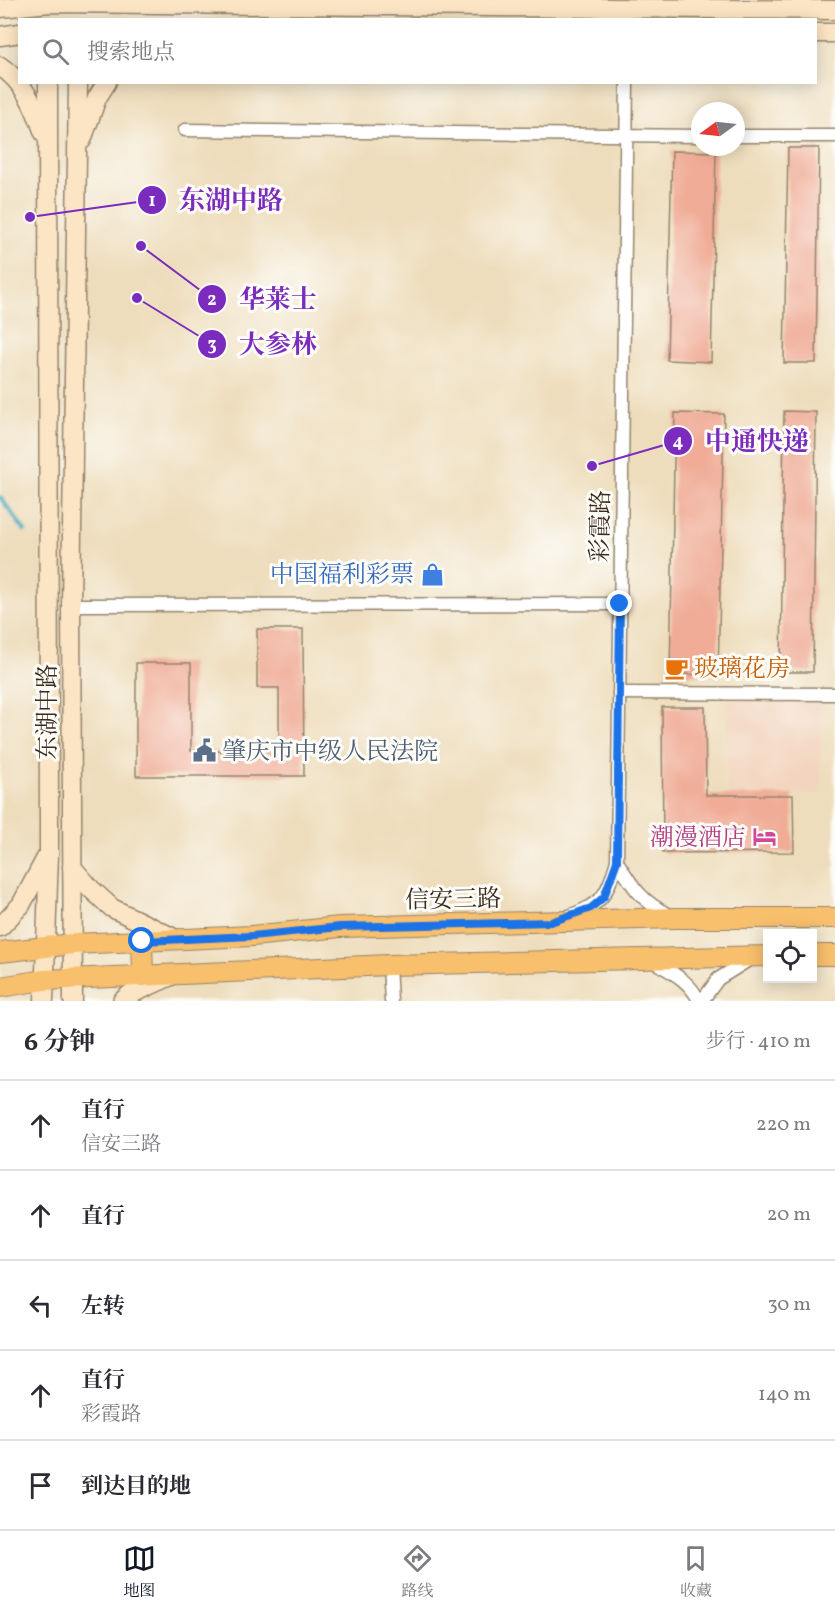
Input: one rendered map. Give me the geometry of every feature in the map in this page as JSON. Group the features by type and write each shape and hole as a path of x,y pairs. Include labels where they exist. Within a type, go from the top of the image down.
{"main road":[{"path":"0,8 79,8 214,3 661,4 835,10"},
{"path":"0,36 18,33"},
{"path":"817,33 835,33"},
{"path":"0,66 18,81"},
{"path":"20,84 36,110 48,147"},
{"name":"东湖中路","path":"44,1001 49,854 48,84"},
{"name":"东湖中路","path":"73,1001 71,605 78,84"},
{"path":"76,156 97,98 106,84"},
{"path":"48,185 76,185"},
{"path":"0,927 21,905 49,854"},
{"path":"72,867 112,908 176,939"},
{"path":"47,893 72,892"},
{"name":"信安三路","path":"0,952 73,945 252,936 340,927 677,918 835,918"},
{"path":"142,941 143,976"},
{"path":"817,955 835,955"},
{"path":"0,987 44,980 389,965 762,956"},
{"path":"122,1001 129,995 171,975"}],"street":[{"name":"彩霞路","path":"617,861 627,84"},
{"path":"185,130 691,136"},
{"path":"745,136 835,136"},
{"path":"71,605 620,604"},
{"path":"619,693 835,694"},
{"path":"617,861 634,888 652,907 677,918"},
{"path":"551,922 591,908 604,897 617,861"},
{"path":"650,959 684,981 696,993 700,1001 718,979 762,956"},
{"path":"389,965 391,1001"}],"shaded area":[{"path":"727,700 821,700 821,794 727,793"}],"building":[{"path":"788,148 819,148 816,363 784,363"},
{"path":"672,151 691,151 691,156 716,156 711,362 667,360"},
{"path":"784,411 816,412 813,672 781,672"},
{"path":"675,413 724,414 718,675 670,674"},
{"path":"257,629 303,629 304,776 136,776 136,663 191,663 191,751 279,751 279,688 257,688"},
{"path":"662,707 705,707 706,795 793,795 794,852 663,853"}],"waterway":[{"path":"0,497 25,531"}],"place":[{"name":"东湖中路","path":"30,217"},
{"name":"华莱士","path":"141,246"},
{"name":"大参林","path":"137,298"},
{"name":"中通快递","path":"592,466"},
{"name":"中国福利彩票","path":"432,574"},
{"name":"玻璃花房","path":"676,668"},
{"name":"肇庆市中级人民法院","path":"204,751"},
{"name":"潮漫酒店","path":"764,837"}],"route":[{"path":"142,941 252,936 340,927 551,922 591,908 604,897 617,861 620,604"}]}
